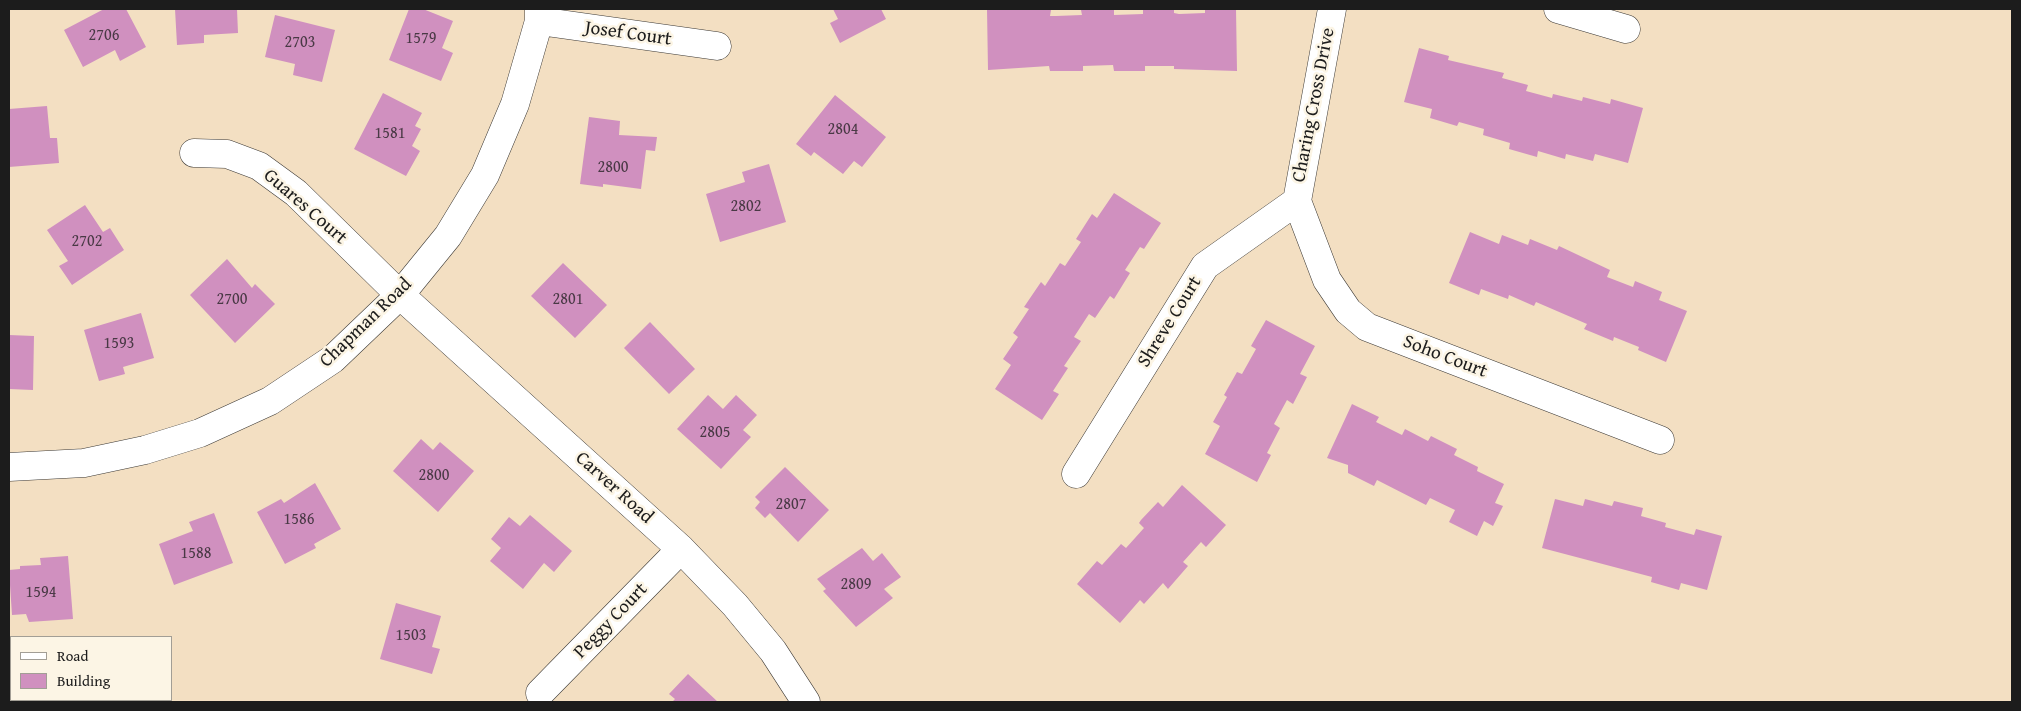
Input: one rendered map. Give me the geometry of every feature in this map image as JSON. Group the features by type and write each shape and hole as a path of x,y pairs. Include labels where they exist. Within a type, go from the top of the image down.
{"street":[{"name":"Charing Cross Drive","path":"1297,200 1332,9"},
{"path":"1558,9 1626,29"},
{"name":"Josef Court","path":"539,15 717,46"},
{"name":"Chapman Road","path":"9,466 84,464 145,450 200,433 270,401 332,360 400,294 448,236 485,175 515,104 539,15"},
{"name":"Guares Court","path":"194,153 227,154 259,166 296,193 400,294"},
{"name":"Soho Court","path":"1297,200 1327,280 1348,311 1367,327 1660,440"},
{"name":"Shreve Court","path":"1076,474 1205,266 1297,200"},
{"name":"Carver Road","path":"400,294 681,548 736,605 773,652 806,702"},
{"name":"Peggy Court","path":"540,692 681,548"}],"building":[{"path":"104,9 126,9 146,47 120,61 115,50 83,67 64,30"},
{"path":"175,9 237,9 238,33 204,35 204,43 177,45"},
{"path":"409,9 423,9 453,21 442,48 453,53 441,81 389,60"},
{"path":"833,9 881,9 886,19 840,43 830,23 838,19"},
{"path":"987,9 1051,10 1050,16 1056,16 1082,15 1081,10 1114,10 1114,15 1143,14 1143,9 1174,9 1174,13 1179,14 1205,13 1205,9 1236,9 1237,71 1174,69 1174,66 1145,66 1145,71 1114,71 1113,65 1083,66 1083,71 1050,71 1049,66 988,70"},
{"path":"275,15 335,30 322,82 293,75 295,64 265,57"},
{"path":"1419,48 1449,56 1448,60 1504,73 1502,78 1528,85 1526,91 1552,98 1553,94 1582,101 1583,97 1610,104 1611,99 1643,108 1628,163 1595,154 1593,161 1566,154 1565,159 1538,151 1537,157 1509,149 1510,143 1483,135 1484,129 1459,122 1457,126 1430,118 1432,109 1404,102"},
{"path":"383,93 422,113 415,126 421,129 412,146 420,151 406,176 354,149"},
{"path":"835,95 886,137 862,167 854,161 843,174 814,152 811,156 796,144"},
{"path":"47,106 50,138 57,138 59,163 9,167 9,109"},
{"path":"589,117 620,121 619,135 657,137 655,151 646,150 641,189 603,184 603,187 580,184"},
{"path":"769,164 786,222 720,242 706,194 745,182 742,172"},
{"path":"1114,193 1161,223 1144,249 1140,247 1125,270 1130,273 1114,299 1110,296 1095,318 1089,314 1074,337 1081,341 1064,366 1068,368 1053,391 1059,394 1042,420 995,389 1011,365 1003,359 1018,337 1013,333 1029,309 1024,307 1041,282 1045,286 1060,263 1065,266 1081,242 1076,239 1092,214 1097,218"},
{"path":"85,205 103,232 110,228 124,250 72,285 59,266 68,261 47,230"},
{"path":"1470,232 1499,244 1502,235 1528,245 1530,239 1557,250 1559,246 1610,270 1607,277 1633,287 1635,281 1662,292 1659,300 1687,311 1666,362 1638,350 1639,347 1614,337 1613,341 1584,329 1587,324 1536,302 1534,306 1509,295 1508,299 1481,289 1479,295 1449,283"},
{"path":"227,259 252,288 255,284 275,304 235,343 190,295"},
{"path":"563,263 607,305 575,338 531,296"},
{"path":"141,313 154,358 123,367 125,374 99,381 84,330"},
{"path":"1266,320 1315,346 1300,374 1307,377 1293,404 1287,400 1274,424 1280,428 1267,453 1271,455 1257,482 1205,454 1220,426 1213,422 1227,397 1224,395 1237,372 1242,374 1256,349 1251,346"},
{"path":"650,322 695,369 669,394 624,348"},
{"path":"9,335 34,336 33,390 9,389"},
{"path":"708,395 723,409 736,395 757,415 743,430 751,437 721,469 677,429"},
{"path":"1352,404 1379,417 1376,422 1402,435 1405,429 1428,441 1431,436 1457,449 1454,455 1478,467 1477,471 1504,484 1495,503 1503,506 1493,526 1484,521 1477,536 1449,522 1455,510 1430,498 1426,505 1377,480 1374,486 1348,473 1348,465 1327,458"},
{"path":"421,439 433,450 440,442 474,471 438,512 393,471"},
{"path":"785,467 829,510 798,542 770,513 765,518 755,508 760,502 755,497"},
{"path":"315,483 341,529 314,544 316,548 285,564 257,512 281,499 284,503"},
{"path":"1182,485 1226,525 1206,547 1201,542 1183,562 1188,566 1168,589 1163,583 1144,604 1140,600 1120,623 1077,584 1097,561 1102,565 1121,544 1126,548 1144,528 1139,523 1141,520 1158,502 1163,507"},
{"path":"1555,499 1583,506 1585,499 1612,506 1614,501 1643,508 1641,516 1666,523 1665,527 1694,535 1696,529 1722,536 1707,590 1681,583 1679,590 1651,582 1652,577 1542,548"},
{"path":"214,513 233,563 174,585 159,544 193,531 189,522"},
{"path":"530,515 572,551 554,572 544,563 523,589 490,561 501,548 491,539 509,517 520,526"},
{"path":"862,548 873,561 882,553 901,577 884,589 893,598 856,627 823,591 826,589 817,579"},
{"path":"68,556 73,619 29,622 26,614 12,615 9,570 20,569 20,566 41,565 40,558"},
{"path":"396,603 441,616 432,647 440,649 432,674 380,659"},
{"path":"688,674 718,702 672,702 675,699 669,694"}]}
